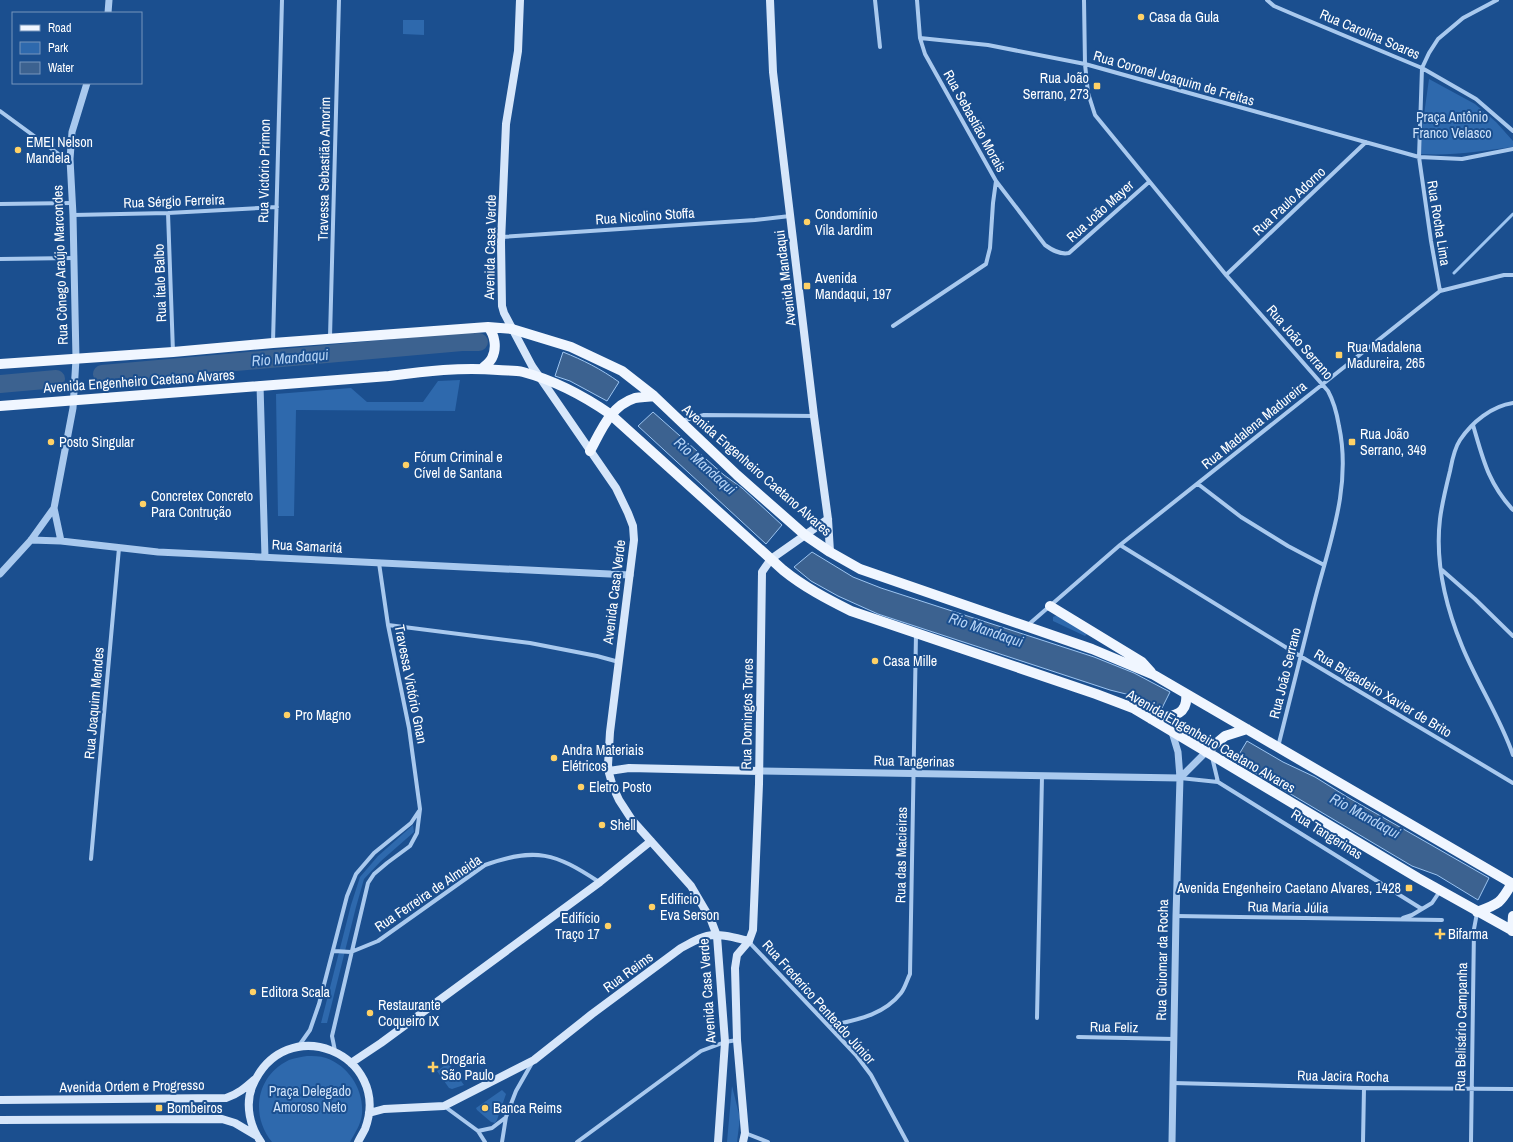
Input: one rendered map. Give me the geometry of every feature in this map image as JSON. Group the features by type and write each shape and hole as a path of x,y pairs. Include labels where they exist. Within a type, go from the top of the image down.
{"main road":[{"name":"Avenida Casa Verde","path":"520,0 518,51 506,124 502,237 502,306 504,313 532,366 616,488 633,526 634,540 610,732 609,771 612,787 632,820 691,886 711,920 717,936 725,1042 718,1142"},
{"name":"Avenida Mandaqui","path":"770,0 773,72 814,416 828,519 830,552"},
{"name":"Avenida Engenheiro Caetano Alvares","path":"0,364 488,327 512,329 571,347 622,371 654,396 737,475 805,535 830,552 860,569 1092,649 1154,675 1513,883"},
{"path":"483,368 491,360 494,350 494,336 488,327"},
{"name":"Avenida Engenheiro Caetano Alvares","path":"0,406 389,376 452,368 483,368 521,372 541,378 586,398 610,414 771,559 798,582 824,598 850,611 1096,694 1132,708 1440,891 1513,931"},
{"path":"590,452 610,414 622,404 635,398 654,396"},
{"name":"Rua Domingos Torres","path":"749,941 753,930 759,771 762,572 771,559 828,519"},
{"path":"1050,606 1142,662 1154,675"},
{"path":"1151,719 1172,716 1179,713 1185,708 1186,694"},
{"path":"1209,754 1225,736 1247,729"},
{"name":"Rua Tangerinas","path":"609,771 629,768 759,771"},
{"path":"351,1063 600,882 640,852 651,841"},
{"path":"1477,912 1495,906 1501,902 1513,883"},
{"path":"1513,916 1513,931"},
{"name":"Rua Reims","path":"444,1106 534,1060 592,1014 681,948 707,936 749,941"},
{"name":"Avenida Casa Verde","path":"743,1142 745,1132 737,1040 735,968 737,955 749,941"},
{"path":"259,1139 251,1122 249,1106 251,1091 257,1076 264,1066 274,1057 285,1051 298,1047 310,1046 323,1047 335,1052 351,1063 361,1076 368,1091 369,1113 365,1129 358,1142"},
{"name":"Avenida Ordem e Progresso","path":"0,1100 226,1098 244,1089 257,1076"},
{"path":"369,1113 384,1109 444,1106"},
{"path":"0,1120 222,1119 235,1123 259,1139"}],"street":[{"path":"108,12 109,0"},
{"name":"Rua Victório Primon","path":"273,343 282,0"},
{"name":"Travessa Sebastião Amorim","path":"330,339 339,0"},
{"path":"875,0 880,47"},
{"name":"Rua Sebastião Morais","path":"894,326 986,264 990,248 996,181 925,54 920,38 917,0"},
{"name":"Rua João Serrano","path":"1084,0 1085,64 1088,93 1095,115 1226,275 1322,384 1331,397 1336,411 1342,440 1344,469 1341,502 1300,656 1278,747"},
{"name":"Rua Carolina Soares","path":"1267,0 1274,6 1422,68"},
{"path":"1497,0 1463,18 1438,39 1429,53 1422,68 1419,157 1462,159 1513,149"},
{"name":"Rua Coronel Joaquim de Freitas","path":"920,38 988,45 1085,64 1419,157"},
{"path":"1422,68 1476,99 1513,131"},
{"name":"Rua Cônego Araújo Marcondes","path":"54,508 74,400 76,359 73,215 70,159 72,132 87,84"},
{"path":"0,111 60,155 70,159"},
{"name":"Rua Paulo Adorno","path":"1226,275 1366,142"},
{"name":"Rua Rocha Lima","path":"1419,157 1440,291"},
{"name":"Rua João Mayer","path":"996,181 1045,245 1065,254 1069,253 1149,182"},
{"path":"0,204 72,203"},
{"name":"Rua Sérgio Ferreira","path":"73,215 168,213 277,207"},
{"name":"Rua Ítalo Balbo","path":"168,213 173,352"},
{"name":"Rua Nicolino Stoffa","path":"502,237 755,220 790,216"},
{"path":"0,258 74,258"},
{"name":"Rua Madalena Madureira","path":"1027,626 1120,544 1198,484 1440,291 1504,275 1513,275"},
{"path":"260,385 265,557"},
{"path":"1513,403 1503,404 1491,410 1473,425 1460,440 1453,457 1440,520 1440,556 1443,585 1450,614 1462,646 1513,755"},
{"path":"680,421 704,416 814,416"},
{"path":"1473,425 1484,465 1494,486 1513,510"},
{"path":"1198,484 1240,517 1288,546 1324,565"},
{"path":"0,574 31,540 54,508"},
{"path":"54,508 61,541"},
{"name":"Rua Samaritá","path":"31,540 61,541 158,552 630,575"},
{"name":"Rua Brigadeiro Xavier de Brito","path":"1120,544 1300,656 1513,783"},
{"name":"Rua Joaquim Mendes","path":"91,859 119,548"},
{"name":"Travessa Victório Gnan","path":"335,1052 332,1036 368,883 374,874 410,846 417,833 420,809 409,728 388,625 379,563"},
{"path":"1442,570 1475,599 1513,636"},
{"path":"388,625 530,642 619,662"},
{"name":"Rua das Macieiras","path":"829,1026 860,1019 883,1010 901,993 910,974 916,634"},
{"name":"Rua Guiomar da Rocha","path":"1172,732 1178,752 1180,778 1172,1142"},
{"path":"1180,778 1209,754 1218,782"},
{"name":"Rua Tangerinas","path":"759,771 1180,778 1218,782 1422,909"},
{"path":"1037,1018 1042,776"},
{"path":"298,1047 310,1030 319,1004 334,951 347,896 356,874 374,853 411,823 420,809"},
{"name":"Rua Ferreira de Almeida","path":"334,951 351,952 378,941 485,866 505,858 535,854 554,857 575,866 600,882"},
{"name":"Rua Maria Júlia","path":"1400,919 1412,915 1432,904 1440,891"},
{"name":"Rua Belisário Campanha","path":"1471,1142 1474,929 1477,912"},
{"name":"Rua Maria Júlia","path":"1176,916 1442,920"},
{"name":"Rua Frederico Penteado Júnior","path":"749,941 856,1055 871,1075 907,1142"},
{"name":"Rua Feliz","path":"1078,1037 1174,1039"},
{"path":"577,1142 701,1051 725,1042 737,1040"},
{"name":"Rua Reims","path":"502,1142 506,1117 516,1091 534,1060"},
{"name":"Rua Jacira Rocha","path":"1173,1083 1364,1088 1513,1089"},
{"path":"1362,1142 1364,1088"},
{"path":"444,1106 478,1131 485,1142"},
{"path":"478,1131 492,1128 506,1117"},
{"path":"745,1132 768,1142"}],"green space":[{"path":"403,20 424,20 424,35 403,34"},
{"name":"Praça Antônio Franco Velasco","path":"1429,79 1475,104 1496,122 1513,141 1513,147 1456,154 1421,154 1422,129"},
{"path":"460,380 455,411 296,410 294,516 278,516 276,394 351,388 367,402 423,402 438,381"},
{"path":"1058,615 1087,634 1085,636 1053,621 1053,617"},
{"path":"413,825 414,832 381,861 364,879 327,1023 321,1023 351,905 360,877 378,856"},
{"name":"Praça Delegado Amoroso Neto","path":"307,1056 324,1057 342,1067 358,1088 362,1105 362,1114 359,1125 350,1142 272,1142 265,1131 259,1108 263,1086 269,1076 278,1067 289,1060"},
{"path":"448,1063 464,1085 452,1089 449,1088 437,1071"},
{"path":"732,1086 740,1118 737,1142 727,1142"},
{"path":"502,1090 506,1094 497,1120 495,1123 491,1122 476,1108"}],"water":[{"path":"563,352 592,365 619,382 607,401 570,381 555,376"},
{"path":"653,412 724,475 742,488 782,525 766,544 638,426"},
{"path":"812,552 853,577 881,588 1094,657 1134,673 1170,692 1161,710 1159,710 1142,698 1110,690 878,614 838,596 811,581 794,567"},
{"path":"1247,741 1283,762 1315,777 1489,878 1478,900 1437,875 1412,866 1235,761"}],"waterway":[{"path":"1454,273 1513,214"},
{"name":"Rio Mandaqui","path":"102,374 462,342 479,342"},
{"name":"Rio Mandaqui","path":"0,384 56,379"}],"place":[{"name":"Casa da Gula","path":"1141,17"},
{"name":"Rua João Serrano, 273","path":"1097,86"},
{"name":"EMEI Nelson Mandela","path":"18,150"},
{"name":"Condomínio Vila Jardim","path":"807,222"},
{"name":"Avenida Mandaqui, 197","path":"807,286"},
{"name":"Rua Madalena Madureira, 265","path":"1339,355"},
{"name":"Posto Singular","path":"51,442"},
{"name":"Rua João Serrano, 349","path":"1352,442"},
{"name":"Fórum Criminal e Cível de Santana","path":"406,465"},
{"name":"Concretex Concreto Para Contrução","path":"143,504"},
{"name":"Casa Mille","path":"875,661"},
{"name":"Pro Magno","path":"287,715"},
{"name":"Andra Materiais Elétricos","path":"554,758"},
{"name":"Eletro Posto","path":"581,787"},
{"name":"Shell","path":"602,825"},
{"name":"Avenida Engenheiro Caetano Alvares, 1428","path":"1409,888"},
{"name":"Edificio Eva Serson","path":"652,907"},
{"name":"Edifício Traço 17","path":"608,926"},
{"name":"Bifarma","path":"1440,934"},
{"name":"Editora Scala","path":"253,992"},
{"name":"Restaurante Coqueiro IX","path":"370,1013"},
{"name":"Drogaria São Paulo","path":"433,1067"},
{"name":"Bombeiros","path":"159,1108"},
{"name":"Banca Reims","path":"485,1108"}]}
